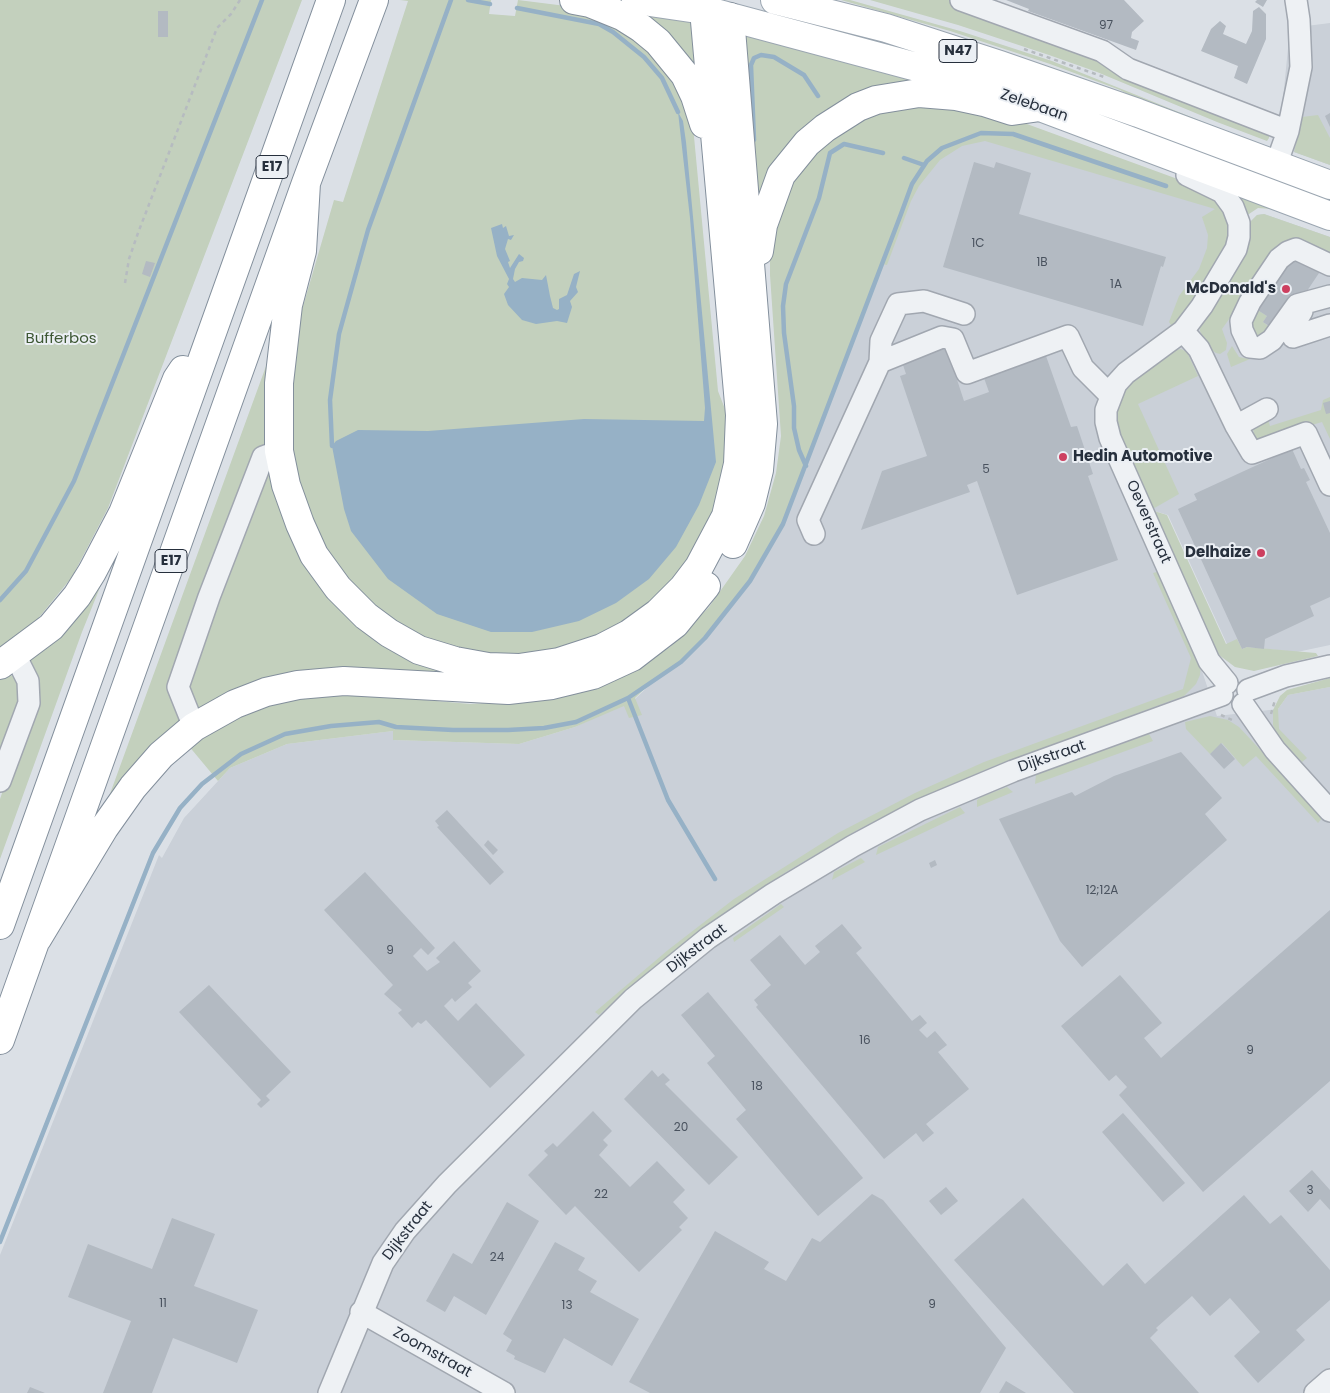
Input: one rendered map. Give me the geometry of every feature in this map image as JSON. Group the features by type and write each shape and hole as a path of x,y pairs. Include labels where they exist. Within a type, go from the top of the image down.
{"main road":[{"path":"574,0 605,9 641,28 672,57 695,96 706,135 729,384 740,415"},
{"name":"N47","path":"636,0 717,7"},
{"name":"Zelebaan","path":"775,0 886,28 1000,65 1138,113 1330,185"},
{"name":"E17","path":"0,925 329,7"},
{"path":"306,183 302,251 288,306 279,383 279,451 294,508 314,556 338,588 366,616 389,633 419,650 455,661 488,668 520,668 559,662 602,648 629,634 658,613 683,588 699,567 726,516 738,464 740,415 717,7"},
{"path":"37,938 104,828 133,787 161,755 194,727 235,704 266,692 298,685 344,681 508,690 552,685 593,675 632,657 676,624 725,559 751,502 759,470 763,424 761,382 717,7"},
{"name":"Zelebaan","path":"717,7 940,73 1040,107 1330,216"},
{"name":"E17","path":"0,1040 306,183 371,9"},
{"path":"759,470 768,456 770,408 759,252 763,225 781,175 807,143 825,128 858,107 876,100 898,95 938,94 984,102 1012,111 1040,107"},
{"path":"8,660 51,627 77,596 92,572 123,513 177,379 218,320"}],"street":[{"path":"961,0 1102,51 1128,69 1288,131"},
{"path":"1276,165 1288,131 1301,67 1300,20 1296,0"},
{"name":"Oeverstraat","path":"1012,111 1200,180 1222,192 1234,207 1239,223 1239,237 1236,249 1196,314 1183,331 1126,373 1116,384 1106,410 1110,438 1209,661 1223,698"},
{"path":"1322,298 1297,305 1272,340 1260,348 1250,347 1242,330 1241,321 1250,302 1279,259 1288,252 1296,250 1330,265"},
{"path":"1322,298 1300,313 1293,326 1294,337 1330,325"},
{"path":"814,534 808,520 880,362 881,342 898,304 924,301 964,314"},
{"path":"1183,331 1199,349 1236,426 1252,453 1306,433 1330,485"},
{"path":"880,362 942,337 953,339 967,373 1068,336 1083,368 1111,396"},
{"path":"1236,426 1267,409"},
{"path":"194,727 178,687 209,598 263,457 279,451"},
{"path":"0,781 29,703 28,681 8,660"},
{"path":"1242,706 1286,676 1330,666"},
{"path":"1223,698 1239,680 1246,684 1242,706 1275,750 1330,811"},
{"name":"Dijkstraat","path":"329,1393 361,1312 383,1263 404,1231 447,1184 632,999 708,938 773,894 821,865 920,810 1013,771 1223,698"},
{"name":"Zoomstraat","path":"361,1312 504,1393"},
{"path":"1316,1393 1330,1380"}],"path":[{"path":"126,282 132,250 217,28 231,14 240,0"},
{"path":"1270,717 1272,707 1278,695"},
{"path":"1223,698 1242,706"}],"shaded area":[{"path":"1330,23 1330,165 1294,152 1281,119 1290,28"},
{"path":"981,133 1208,203 1247,225 1257,215 1264,214 1330,237 1330,645 1297,652 1247,647 1242,649 1227,644 1168,515 1151,510 1100,403 1198,652 1202,671 1217,716 1278,709 1288,695 1330,687 1330,1393 0,1393 0,1255 159,855 162,858 184,818 230,768 287,744 393,731 393,740 519,744 575,727 635,699 727,612 750,582 783,524 901,214 927,161"}],"green space":[{"name":"Bufferbos","path":"0,0 302,0 108,508 72,577 36,621 0,649"},
{"path":"400,0 491,0 489,14 515,16 518,0 582,8 635,38 670,76 693,126 718,391 730,422 720,499 695,552 674,581 631,619 592,640 549,652 513,657 477,654 439,645 377,612 347,578 317,533 302,500 294,456 290,411 292,372 299,320 334,200 343,202 408,1"},
{"path":"841,0 850,0 960,31 1052,61 1258,144 1147,105 1120,90 1050,64 950,31"},
{"path":"870,0 954,0 1269,130 1269,138 1267,141 1097,72 1049,55 958,25"},
{"path":"631,9 700,22 705,102"},
{"path":"742,33 942,85 851,101 755,224"},
{"path":"715,38 718,39 720,48 751,409 750,456 741,510 732,533 714,567 684,605 653,633 635,646 589,669 563,676 534,681 495,683 421,676 334,672 291,677 251,690 204,711 172,733 138,767 114,802 111,805 107,802 273,347 276,347 270,384 272,441 285,506 297,534 321,580 342,605 371,630 407,653 445,667 481,674 536,674 567,669 592,661 640,636 662,619 702,574 728,527 740,493 747,445"},
{"path":"917,104 1005,116 1205,189 1228,215 1229,243 1212,279 1173,328 1169,322 1179,296 1199,269 1207,248 1208,235 1202,217 1215,209 985,141 962,146 940,160 919,186 911,201 887,265 882,264 783,524 750,582 705,638 681,662 653,681 635,698 642,715 629,718 624,706 575,727 519,744 393,740 393,731 287,744 230,768 218,781 188,745 238,715 294,697 343,695 470,704 527,701 631,672 670,647 709,607 745,556 764,516 776,473 781,436 770,275 770,247 789,188 808,160 835,134 858,119"},
{"path":"1318,115 1330,138 1330,165 1294,152 1302,117"},
{"path":"1233,189 1330,225 1330,231 1272,209 1258,208 1246,216"},
{"path":"1264,214 1330,237 1330,261 1242,301 1222,329 1227,343 1226,350 1220,354 1216,353 1207,346 1200,331 1200,321 1247,225 1257,215"},
{"path":"1253,307 1267,316 1263,322 1268,326 1272,320 1280,325 1261,343 1245,323"},
{"path":"1232,346 1239,357 1250,359 1231,367 1227,354"},
{"path":"1181,349 1187,352 1198,376 1138,404 1179,494 1151,510 1167,515 1226,644 1237,639 1242,649 1247,647 1316,653 1318,656 1254,671 1235,667 1219,655 1216,651 1121,445 1114,415 1127,384 1170,351"},
{"path":"1330,397 1330,439 1322,422 1255,442 1253,428 1267,416 1270,426 1321,410 1323,400"},
{"path":"1161,571 1201,662 1200,675 1196,684 1184,696 994,766 934,792 859,829 786,872 740,903 651,969 599,1015 595,1012 668,950 734,899 838,833 915,793 984,762 1183,689 1191,658 1153,573"},
{"path":"105,575 82,632 0,859 0,799 9,773 28,659"},
{"path":"4,671 14,677 18,686 19,702 0,755 0,673"},
{"path":"1330,678 1330,687 1288,695 1278,709 1279,729 1307,758 1302,762 1277,735 1273,725 1273,710 1280,696 1287,690"},
{"path":"1210,716 1228,720 1239,727 1323,817 1318,823 1256,756 1243,767 1222,743 1210,754 1186,729 1185,722"},
{"path":"1149,734 1153,741 1035,784 1036,775"},
{"path":"1007,787 1013,792 977,807 977,800 981,797"},
{"path":"960,807 965,813 876,855 878,847"},
{"path":"861,858 865,862 832,880 834,872"},
{"path":"781,904 784,907 734,942 733,938"}],"water":[{"path":"678,112 683,121 686,142 716,462 699,505 676,547 649,579 616,603 579,621 532,632 491,632 437,614 388,579 351,531 344,509 332,446 336,441 358,430 428,431 584,419 704,421 705,408 690,218"},
{"path":"502,224 503,228 506,226 509,236 514,235 511,240 508,239 505,249 510,261 508,262 510,268 519,254 524,258 515,269 513,279 515,282 522,278 542,280 546,275 553,308 559,309 559,299 567,295 574,274 580,271 576,287 578,292 570,301 572,307 567,323 557,321 536,324 522,320 508,305 504,294 509,287 507,284 509,279 497,256 491,228"}],"building":[{"path":"1006,0 1124,0 1144,21 1132,32 1131,38 1139,41 1136,50 1028,11 1029,9"},
{"path":"1257,0 1267,0 1263,7 1255,2"},
{"path":"1259,7 1266,14 1266,39 1247,84 1234,78 1238,66 1201,51 1211,29 1220,21 1226,26 1223,34 1246,44 1252,31 1253,11"},
{"path":"158,11 168,11 168,37 158,37"},
{"path":"1330,113 1330,127 1325,116"},
{"path":"974,162 994,168 996,162 1031,173 1019,214 1166,257 1163,267 1161,266 1143,326 943,267"},
{"name":"McDonald's","path":"1294,253 1321,270 1283,327 1272,320 1269,326 1263,322 1267,316 1253,307"},
{"path":"146,261 155,263 150,277 142,274"},
{"path":"946,346 964,401 989,392 984,378 1046,356 1071,427 1077,426 1093,474 1088,476 1118,560 1017,595 977,481 967,485 970,492 861,530 882,471 927,456 900,376 906,374 902,362"},
{"path":"1330,401 1330,413 1326,414 1323,403"},
{"name":"Delhaize","path":"1292,449 1301,469 1304,468 1310,480 1306,482 1330,533 1330,597 1310,606 1314,616 1265,639 1264,649 1247,647 1242,649 1178,509 1197,500 1194,494"},
{"path":"1221,743 1235,759 1224,769 1210,754"},
{"path":"1181,752 1222,798 1205,814 1227,840 1082,967 1060,941 999,819 1072,792 1075,796 1114,776"},
{"path":"447,810 504,872 490,885 437,827 439,826 435,821"},
{"path":"488,840 498,850 493,855 484,845"},
{"path":"935,860 937,865 931,868 929,863"},
{"path":"365,872 435,948 428,955 421,948 413,956 427,971 440,962 436,958 454,941 481,971 468,983 472,987 455,1002 452,998 444,1006 458,1021 476,1003 525,1055 490,1088 426,1020 421,1024 418,1022 412,1028 398,1013 402,1010 384,994 393,985 324,910"},
{"path":"1330,910 1330,1081 1203,1192 1119,1095 1127,1087 1116,1075 1109,1081 1061,1026 1120,975 1162,1023 1144,1038 1161,1058"},
{"path":"842,924 862,948 856,953 912,1021 920,1015 927,1023 919,1030 927,1038 935,1031 947,1045 938,1052 969,1089 926,1124 934,1133 923,1142 916,1133 884,1159 756,1007 758,1005 754,1000 771,985 750,960 780,935 805,965 820,952 815,946"},
{"path":"209,985 291,1072 266,1096 270,1100 261,1108 257,1104 261,1100 179,1012"},
{"path":"708,992 863,1178 818,1216 736,1119 746,1110 707,1063 715,1056 681,1015"},
{"path":"652,1070 658,1077 663,1073 670,1080 665,1084 738,1157 709,1185 624,1099"},
{"path":"593,1111 612,1131 603,1140 608,1145 599,1155 630,1187 657,1161 685,1190 673,1202 688,1218 679,1227 682,1230 639,1272 575,1206 566,1215 528,1175 548,1155 544,1151 553,1143 557,1147"},
{"path":"1123,1113 1185,1183 1163,1202 1102,1132"},
{"path":"1312,1170 1330,1190 1330,1210 1320,1199 1308,1212 1289,1191"},
{"path":"946,1187 958,1201 941,1215 929,1201"},
{"path":"872,1194 883,1200 1006,1348 980,1393 650,1393 629,1382 715,1231 769,1262 764,1269 786,1281 812,1238 820,1242"},
{"path":"1244,1195 1270,1224 1281,1215 1330,1270 1330,1300 1296,1330 1305,1340 1258,1383 1234,1356 1260,1332 1230,1298 1210,1316 1192,1296 1156,1328 1158,1330 1150,1338 1199,1393 1074,1393 954,1260 1023,1198 1103,1286 1127,1263 1145,1284"},
{"path":"507,1202 539,1221 486,1315 454,1296 445,1312 426,1301 453,1253 472,1264"},
{"path":"172,1218 215,1234 194,1286 258,1310 237,1363 173,1338 152,1393 103,1393 131,1321 68,1297 88,1244 152,1269"},
{"path":"555,1242 585,1258 578,1270 597,1281 590,1292 639,1319 612,1366 564,1338 545,1373 514,1359 515,1356 506,1351 512,1340 503,1334"},
{"path":"1006,1381 1026,1393 999,1393"},
{"path":"30,1387 45,1393 27,1393"}],"waterway":[{"path":"0,600 26,571 74,481 262,0"},
{"path":"332,446 330,400 339,334 368,230 451,0"},
{"path":"468,0 490,4"},
{"path":"517,8 599,24 613,32 644,57 662,78 678,112"},
{"path":"754,140 751,65 754,58 761,55 774,57 804,75 818,96"},
{"path":"0,1242 153,853 180,808 202,784 241,754 285,734 331,726 379,722 396,727 453,730 544,728 576,722 628,698 681,662 705,638 750,581 783,524 912,184 927,161 942,148 981,133 1013,134 1166,186"},
{"path":"806,466 799,450 794,428 794,406 784,333 783,306 786,284 819,198 830,153 844,144 883,153"},
{"path":"904,158 924,165"},
{"path":"628,698 668,800 715,879"}],"place":[{"name":"McDonald's","path":"1286,289"},
{"name":"Hedin Automotive","path":"1063,457"},
{"name":"Delhaize","path":"1261,553"}]}
